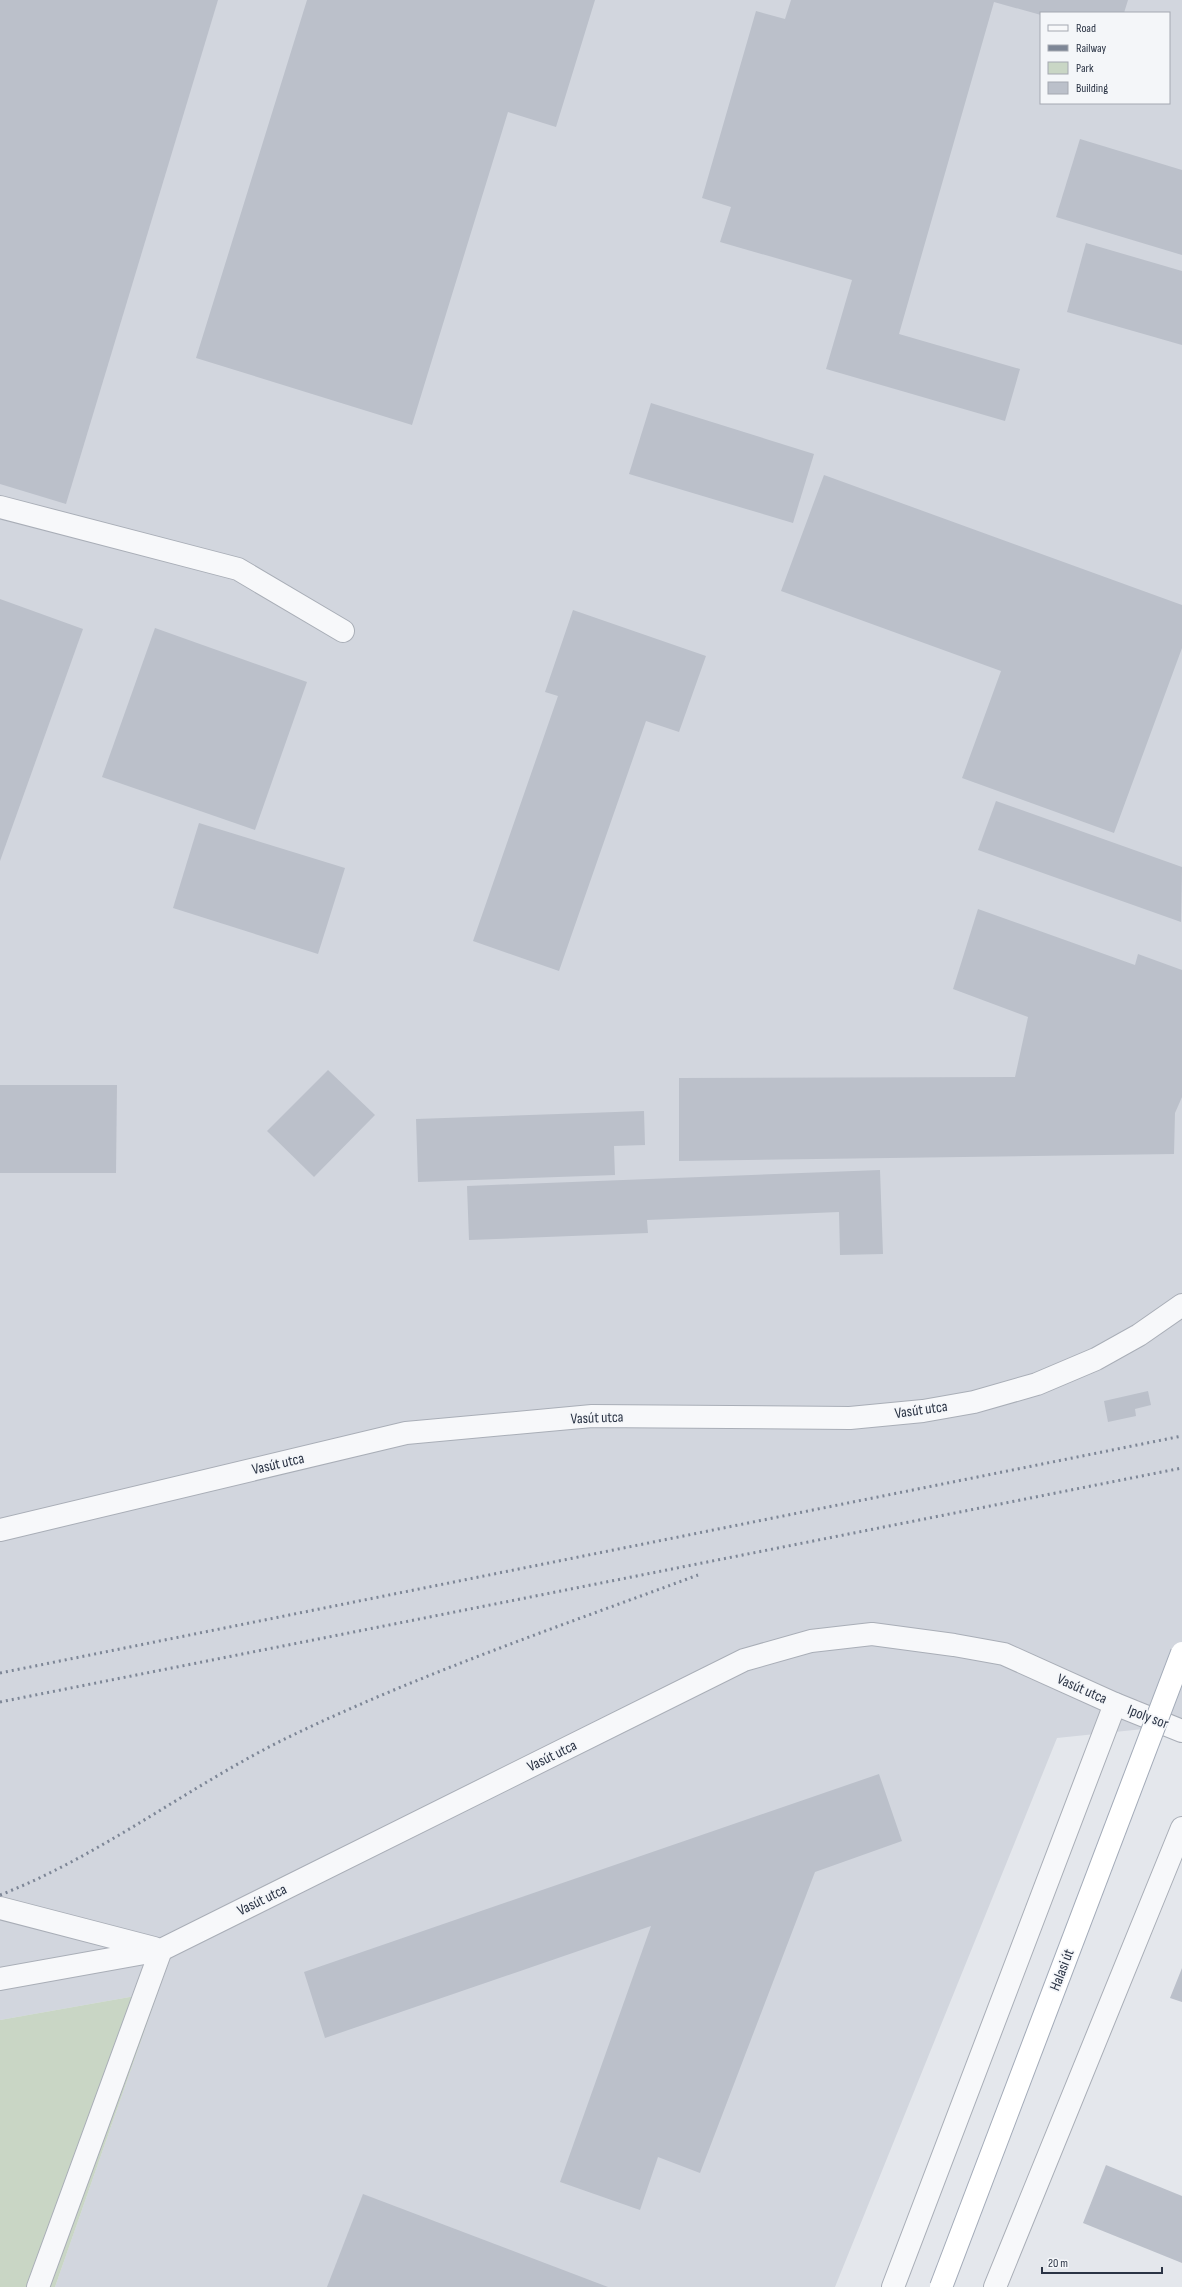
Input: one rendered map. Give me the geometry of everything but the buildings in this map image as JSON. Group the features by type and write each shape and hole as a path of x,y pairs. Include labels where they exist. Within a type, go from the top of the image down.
{"main road":[{"name":"Halasi út","path":"941,2287 1182,1653"}],"street":[{"path":"0,507 238,569 343,631"},
{"name":"Vasút utca","path":"0,1530 406,1433 592,1416 850,1418 923,1411 974,1402 1037,1384 1096,1359 1139,1335 1182,1305"},
{"name":"Vasút utca","path":"0,1979 161,1950 744,1660 811,1641 872,1634 954,1645 1004,1654 1115,1704"},
{"path":"893,2287 1115,1704"},
{"name":"Ipoly sor","path":"1115,1704 1182,1731"},
{"path":"995,2287 1182,1828"},
{"path":"0,1908 161,1950 38,2287"}],"shaded area":[{"path":"0,0 1182,0 1182,1725 1057,1738 835,2287 55,2287 158,1992 0,2020"}],"green space":[{"path":"158,1992 55,2287 0,2287 0,2020"}],"railway":[{"path":"0,1673 1182,1436"},
{"path":"0,1702 1182,1468"},
{"path":"0,1895 39,1878 76,1859 113,1839 258,1753 344,1711 495,1650 698,1575"}]}
